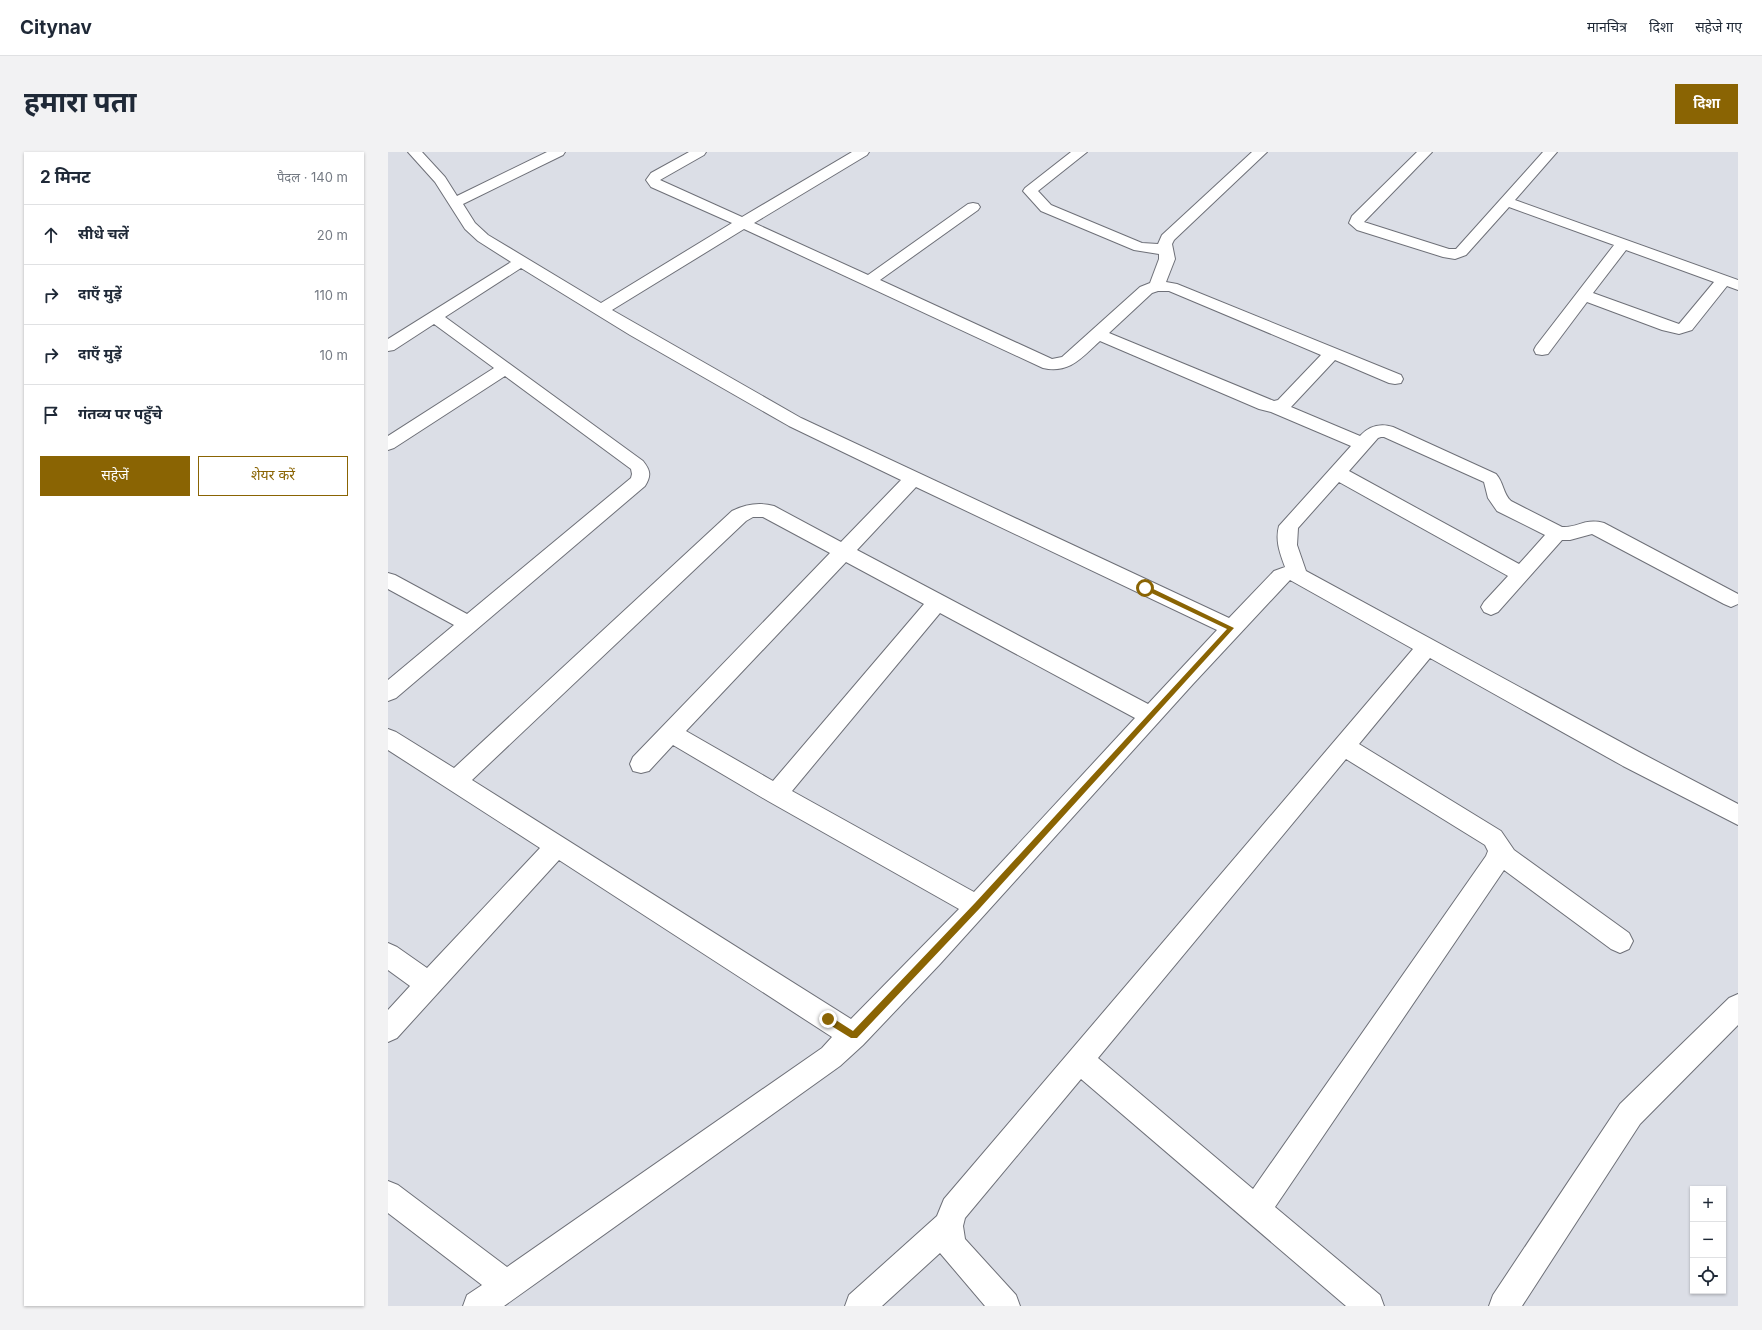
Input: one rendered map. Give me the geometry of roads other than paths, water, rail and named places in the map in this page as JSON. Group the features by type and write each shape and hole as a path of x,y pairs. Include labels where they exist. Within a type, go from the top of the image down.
{"street":[{"path":"454,203 558,152"},
{"path":"699,152 656,176 653,180 656,184 1049,364 1060,364 1068,361 1146,290 1157,286 1172,287 1395,379"},
{"path":"601,310 862,152"},
{"path":"1080,152 1030,191 1046,208 1139,247 1167,250"},
{"path":"1157,286 1166,264 1167,250 1165,244 1167,238 1260,152"},
{"path":"1426,152 1357,219 1356,223 1448,254 1462,252 1505,201 1550,152"},
{"path":"418,153 440,180 470,226 484,238 636,332 795,422 1231,628"},
{"path":"1505,201 1731,283 1686,327 1679,329 1668,327 1583,295"},
{"path":"869,281 973,208"},
{"path":"1542,350 1623,243"},
{"path":"388,346 522,261"},
{"path":"388,692 638,482 642,476 642,470 637,465 435,317"},
{"path":"1098,334 1265,405 1275,406 1364,444"},
{"path":"1275,406 1284,404 1332,353"},
{"path":"388,444 506,368"},
{"path":"1298,575 1286,542 1286,533 1289,526 1372,434 1379,431 1387,431 1490,478 1495,485 1495,495 1497,501 1558,533 1566,535 1574,534 1588,527 1597,528 1731,599"},
{"path":"1338,473 1521,574"},
{"path":"641,764 914,478"},
{"path":"456,781 739,516 746,511 756,509 767,511 1151,716"},
{"path":"1491,607 1558,533"},
{"path":"478,1306 831,1057 854,1036 977,906 1231,628 1281,576 1290,573 1298,575 1631,759 1738,815"},
{"path":"388,580 470,624"},
{"path":"776,794 937,602"},
{"path":"860,1306 948,1226 954,1209 1427,646"},
{"path":"671,733 776,794 977,906"},
{"path":"388,738 854,1036"},
{"path":"1344,746 1493,838 1506,858 1620,941"},
{"path":"388,1029 557,846"},
{"path":"1256,1210 1497,860 1500,850"},
{"path":"388,955 429,985"},
{"path":"1504,1306 1630,1114 1738,1007"},
{"path":"1079,1060 1369,1306"},
{"path":"388,1195 507,1286"},
{"path":"948,1226 952,1246 1005,1306"}]}
